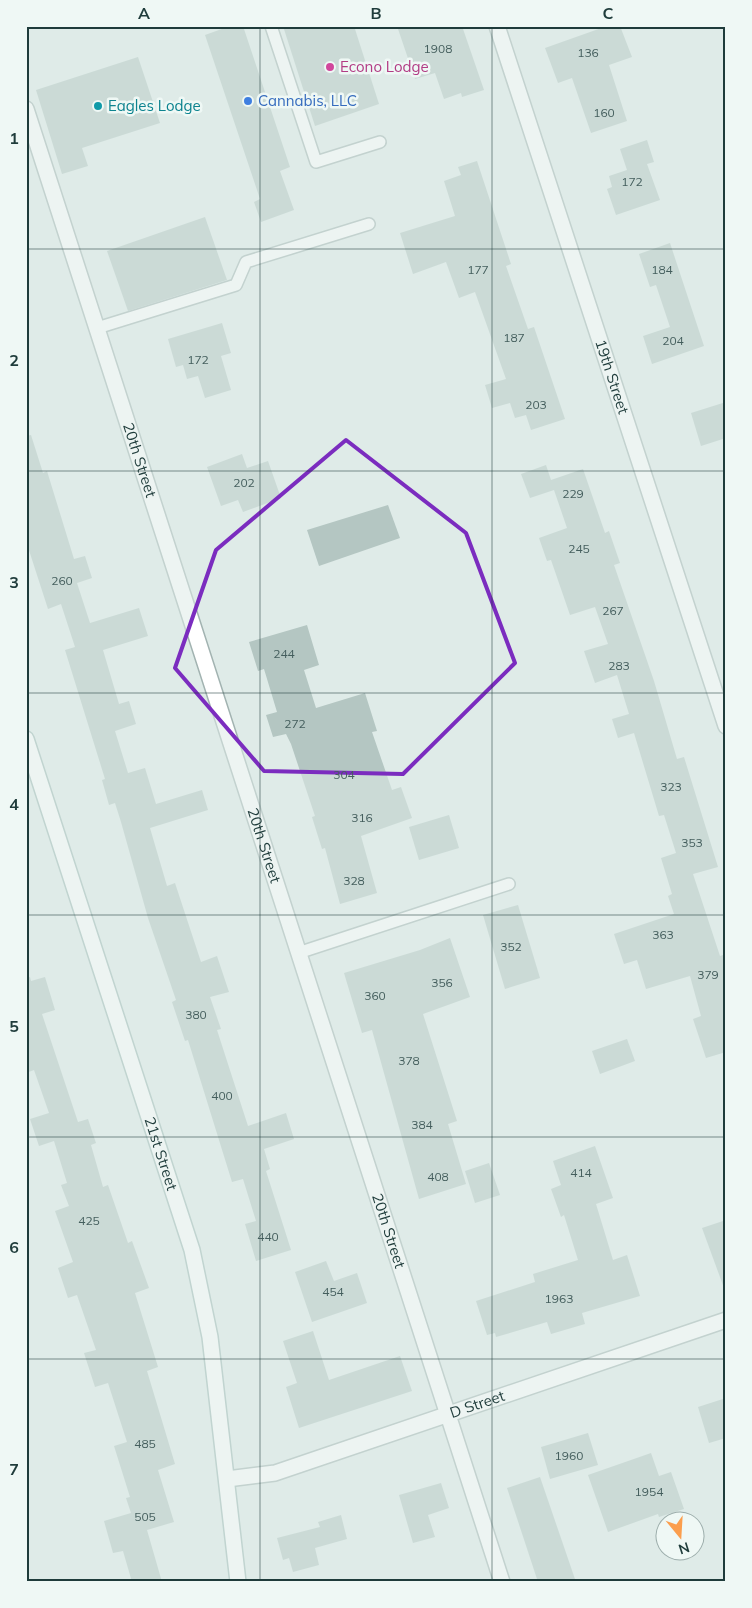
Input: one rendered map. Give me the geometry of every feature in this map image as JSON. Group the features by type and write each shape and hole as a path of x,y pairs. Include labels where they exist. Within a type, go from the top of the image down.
{"street":[{"name":"19th Street","path":"497,26 726,726"},
{"name":"20th Street","path":"26,109 502,1582"},
{"name":"21st Street","path":"26,738 192,1250 210,1337 238,1582"},
{"name":"D Street","path":"227,1479 275,1472 726,1320"}],"lane":[{"path":"271,26 316,162 380,142"},
{"path":"97,328 236,285 246,262 369,224"},
{"path":"298,953 508,884"}],"highlighted area":[{"path":"346,440 466,533 515,663 403,774 264,771 175,668 216,550"}],"building":[{"name":"Cannabis, LLC","path":"230,26 243,26 290,167 280,171 294,210 261,222 254,202 260,199 205,35"},
{"name":"Econo Lodge","path":"283,26 354,26 379,104 315,126"},
{"path":"397,26 462,26 484,90 462,97 461,93 444,99 435,73 415,79"},
{"path":"607,26 620,26 632,57 609,65 627,121 591,133 572,78 558,83 545,48"},
{"name":"Eagles Lodge","path":"138,57 160,123 82,148 88,166 62,174 36,90"},
{"path":"647,140 654,162 647,164 660,200 616,215 607,189 612,187 609,176 627,170 620,149"},
{"path":"477,161 511,264 506,266 528,329 534,327 565,419 531,430 526,415 515,418 510,403 492,408 485,385 506,379 475,292 459,298 446,262 413,274 400,233 455,216 444,181 461,175 458,167"},
{"path":"205,217 227,280 128,311 107,251"},
{"path":"670,243 704,346 652,364 643,336 670,327 656,285 650,287 639,254"},
{"path":"222,323 231,353 221,356 231,390 205,398 198,376 187,379 183,365 176,367 168,339"},
{"path":"726,402 726,438 701,446 691,413"},
{"path":"31,435 43,473 47,471 74,559 85,556 92,578 77,583 90,623 139,608 148,636 103,650 119,704 129,701 136,724 115,731 128,773 145,768 156,804 202,790 208,810 150,828 167,886 175,883 201,962 217,956 229,992 210,997 221,1029 217,1030 248,1126 286,1113 294,1139 264,1149 270,1169 266,1171 291,1250 256,1261 245,1224 256,1221 243,1179 232,1182 188,1040 185,1041 172,1002 176,1000 148,918 115,803 109,805 102,780 105,779 65,650 75,647 61,604 48,609 26,541 26,436"},
{"path":"242,454 247,468 268,461 281,498 243,512 238,500 221,506 207,467"},
{"path":"546,465 551,480 583,469 605,533 609,531 620,563 614,565 654,681 677,759 684,757 718,867 693,874 720,956 726,954 726,1052 706,1058 693,1019 701,1016 690,976 646,989 637,960 624,964 614,934 674,914 668,896 672,894 661,858 676,853 664,815 659,816 634,733 618,738 612,719 629,714 617,675 595,683 584,651 608,644 595,607 570,615 551,560 547,561 539,538 567,528 554,490 530,498 521,474"},
{"path":"388,505 400,538 319,566 307,530"},
{"path":"307,625 319,665 304,670 316,708 365,693 377,731 372,732 392,790 401,787 412,818 361,836 377,893 340,904 325,848 322,849 312,817 315,816 291,744 286,734 273,737 266,715 277,712 264,669 258,671 249,642"},
{"path":"449,815 459,848 419,860 409,827"},
{"path":"518,905 540,978 505,989 483,915"},
{"path":"450,938 470,997 423,1014 457,1121 448,1124 466,1184 419,1199 372,1030 362,1033 344,973 420,950"},
{"path":"30,977 31,981 45,977 55,1010 42,1014 78,1122 88,1119 96,1143 91,1145 103,1187 108,1185 128,1243 132,1241 149,1288 135,1293 158,1367 147,1371 175,1464 158,1470 174,1522 147,1530 162,1582 132,1582 123,1551 113,1553 104,1521 131,1513 126,1498 130,1497 114,1446 127,1442 108,1383 95,1387 84,1353 96,1350 77,1295 68,1298 58,1268 73,1262 55,1211 69,1206 61,1185 67,1183 54,1141 39,1146 30,1119 49,1113 34,1070 26,1073 26,978"},
{"path":"627,1039 635,1061 600,1074 592,1051"},
{"path":"595,1146 613,1198 596,1204 613,1260 627,1255 640,1296 582,1313 585,1324 551,1334 547,1322 496,1337 495,1333 487,1335 476,1301 535,1282 533,1274 578,1260 564,1215 561,1217 551,1189 561,1185 553,1161"},
{"path":"489,1163 500,1195 475,1203 465,1171"},
{"path":"726,1220 726,1287 724,1288 702,1228"},
{"path":"326,1261 334,1281 357,1273 367,1303 312,1322 295,1272"},
{"path":"313,1331 329,1380 400,1356 412,1391 299,1428 286,1387 297,1383 283,1341"},
{"path":"726,1398 726,1438 709,1443 698,1407"},
{"path":"588,1433 598,1465 550,1479 541,1447"},
{"path":"651,1453 659,1476 671,1472 684,1509 654,1510 654,1515 608,1532 588,1475"},
{"path":"540,1477 576,1582 538,1582 507,1488"},
{"path":"441,1483 449,1508 428,1515 435,1537 413,1543 399,1495"},
{"path":"341,1515 347,1539 315,1548 319,1565 293,1572 289,1558 283,1560 277,1538 320,1527 318,1522"}],"place":[{"name":"Econo Lodge","path":"330,67"},
{"name":"Cannabis, LLC","path":"248,101"},
{"name":"Eagles Lodge","path":"98,106"}]}
